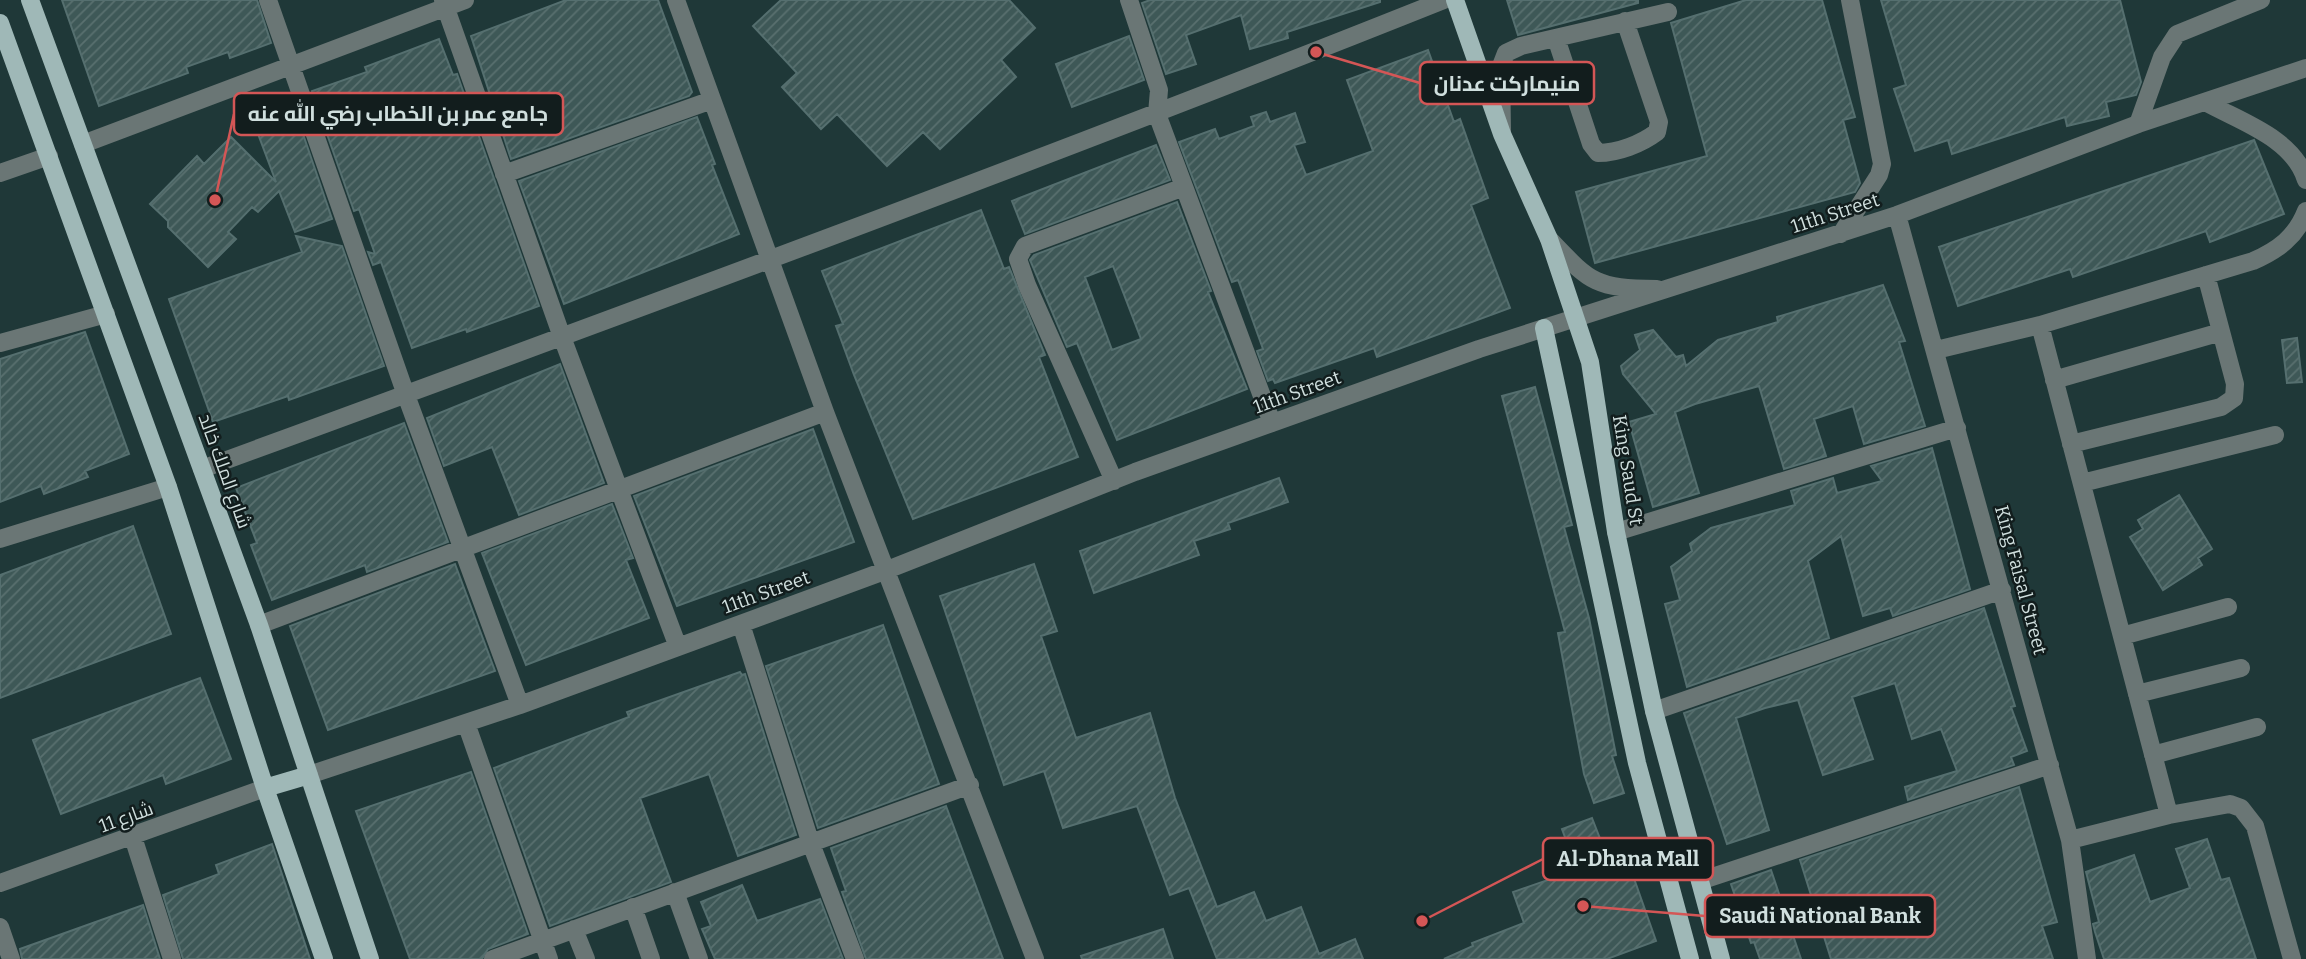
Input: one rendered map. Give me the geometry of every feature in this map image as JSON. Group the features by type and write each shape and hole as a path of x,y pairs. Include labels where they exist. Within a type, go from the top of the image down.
{"main road":[{"name":"شارع الملك خالد","path":"30,0 259,625 370,959"},
{"name":"King Saud St","path":"1455,0 1502,134 1549,239 1590,362 1616,532 1654,711 1721,959"},
{"path":"0,23 168,487 265,788 324,959"},
{"path":"1544,328 1637,763 1689,958"},
{"path":"265,788 309,775"}],"street":[{"path":"268,0 406,395 520,705"},
{"path":"83,144 290,66 444,4 465,0"},
{"path":"676,0 825,412 1035,959"},
{"path":"1129,0 1159,90 1157,114 1272,423"},
{"path":"202,469 770,261 1157,114 1444,0"},
{"path":"1841,234 1879,175 1882,164 1850,0"},
{"path":"2137,124 2162,57 2177,34 2261,0"},
{"path":"444,4 562,337 678,648"},
{"path":"1502,134 1501,66 1506,54 1521,46 1668,12"},
{"path":"1556,38 1591,144 1598,153 1609,153 1647,139 1657,132 1659,122 1625,21"},
{"name":"11th Street","path":"309,775 520,705 678,648 1272,423 1544,328 1577,320 1897,215 2137,124 2306,68"},
{"path":"504,174 712,100"},
{"path":"2205,102 2283,145 2298,158 2306,180"},
{"path":"0,173 49,156"},
{"path":"1114,481 1018,259 1026,246 1184,187"},
{"path":"1936,350 2040,325 2276,251 2289,239 2306,211"},
{"name":"King Faisal Street","path":"1897,215 2070,840 2087,959"},
{"path":"1549,239 1586,277 1620,288 1671,289"},
{"path":"2071,444 2221,407 2234,398 2235,384 2206,275"},
{"path":"0,343 106,314"},
{"path":"2040,325 2169,815"},
{"path":"2054,380 2221,332"},
{"path":"259,625 825,412"},
{"path":"1616,532 1957,428"},
{"path":"2082,484 2275,435"},
{"path":"0,540 168,487"},
{"path":"1654,711 2002,590"},
{"path":"2122,636 2228,607"},
{"path":"741,624 810,841 855,959"},
{"path":"2137,694 2241,668"},
{"path":"466,723 549,959"},
{"path":"2153,755 2257,727"},
{"path":"1700,881 2050,765"},
{"path":"493,959 810,841 970,785"},
{"name":"شارع 11","path":"0,883 265,788"},
{"path":"2070,840 2169,815 2230,804 2250,816 2292,959"},
{"path":"133,837 172,959"},
{"path":"675,892 699,959"},
{"path":"633,907 651,959"},
{"path":"0,927 11,959"},
{"path":"574,929 586,959"}],"building":[{"path":"62,0 257,0 271,43 230,58 228,52 186,67 188,73 99,106"},
{"path":"566,0 658,0 692,92 689,96 511,159 471,36"},
{"path":"781,0 1009,0 1035,28 1001,60 1016,77 940,149 923,132 887,166 837,114 821,129 782,87 797,73 753,26"},
{"path":"1150,0 1380,2 1287,32 1288,38 1250,49 1241,15 1186,35 1196,64 1166,74 1142,3"},
{"path":"1507,0 1638,0 1638,3 1518,35"},
{"path":"1746,0 1822,0 1855,117 1843,120 1860,183 1855,192 1595,263 1576,192 1707,156 1671,23"},
{"path":"1881,0 2120,0 2141,82 2136,95 2106,102 2109,116 2067,126 2065,117 1952,154 1948,140 1915,151 1894,89 1906,85"},
{"path":"1129,36 1144,80 1072,107 1056,64"},
{"path":"439,39 453,75 457,74 539,306 412,348 381,262 373,265 368,252 375,254 359,209 354,211 312,91 367,72 365,67"},
{"path":"1428,50 1454,122 1460,119 1488,198 1471,205 1510,308 1377,357 1374,348 1275,383 1273,379 1268,381 1257,351 1263,349 1240,285 1238,280 1232,282 1179,142 1215,129 1219,139 1254,126 1251,117 1266,112 1270,122 1295,113 1305,142 1294,145 1306,175 1373,151 1347,80"},
{"path":"291,99 332,219 295,232 279,191 258,212 252,207 228,232 236,239 208,267 168,227 168,221 150,204 197,156 204,164 231,137 276,182 251,115"},
{"path":"697,117 739,234 564,304 519,181"},
{"path":"2254,140 2284,214 2210,242 2206,231 2073,277 2070,269 1958,306 1939,247"},
{"path":"1156,145 1170,180 1025,234 1012,201"},
{"path":"1177,202 1211,291 1208,292 1247,389 1117,440 1077,343 1067,347 1030,260 1034,255","holes":["1113,266 1141,339 1112,350 1085,277"]},
{"path":"981,210 1004,269 1009,267 1045,355 1039,357 1078,457 913,519 836,326 843,324 822,271"},
{"path":"296,236 342,246 384,366 289,400 288,396 213,422 169,299 302,252"},
{"path":"1883,285 1905,341 1899,342 1925,426 1864,444 1853,406 1814,419 1826,456 1784,469 1759,386 1695,404 1675,412 1699,493 1653,507 1629,422 1656,414 1623,374 1621,366 1640,350 1635,335 1653,330 1676,357 1683,355 1686,366 1718,340 1778,322 1777,317"},
{"path":"85,332 129,454 85,471 88,477 44,494 41,486 0,502 0,359"},
{"path":"2297,338 2302,382 2287,383 2282,340"},
{"path":"560,364 604,483 519,515 492,447 444,466 427,418"},
{"path":"1535,387 1572,525 1564,527 1589,618 1616,755 1612,756 1624,793 1594,803 1584,774 1558,633 1565,632 1502,396"},
{"path":"404,423 448,542 367,572 365,565 272,600 251,545 257,543 236,488"},
{"path":"813,429 854,542 677,606 634,496"},
{"path":"1932,448 1970,589 1893,616 1890,608 1863,616 1841,536 1808,561 1829,638 1687,687 1665,604 1680,600 1671,567 1692,551 1690,544 1711,528 1795,505 1791,491 1833,478 1837,493 1882,481 1871,466"},
{"path":"1279,478 1288,502 1228,523 1230,529 1194,541 1199,555 1094,593 1080,551"},
{"path":"2179,495 2212,549 2198,558 2202,565 2163,590 2130,537 2143,529 2138,520"},
{"path":"612,504 633,558 626,560 649,618 526,665 482,553"},
{"path":"133,526 171,634 0,698 0,575"},
{"path":"455,564 495,671 328,730 290,626"},
{"path":"1034,564 1057,631 1041,636 1076,738 1150,713 1175,798 1217,907 1254,892 1266,921 1301,907 1319,954 1355,939 1363,959 1217,959 1189,888 1170,895 1137,806 1063,828 1044,771 1004,785 940,596"},
{"path":"1984,608 2015,706 2011,707 2027,751 2011,757 2014,765 1908,800 1905,787 1957,771 1941,729 1912,739 1895,683 1852,697 1873,759 1823,775 1798,700 1765,708 1736,718 1769,830 1727,844 1684,713"},
{"path":"883,625 939,784 818,828 766,666"},
{"path":"740,672 745,674 796,835 738,856 709,774 640,798 671,882 550,926 494,768 629,717 627,712"},
{"path":"200,678 231,759 166,784 163,775 61,814 33,740"},
{"path":"471,772 528,934 488,949 482,959 410,959 356,811"},
{"path":"2019,787 2057,922 2042,926 2053,959 1831,959 1800,860"},
{"path":"946,806 1003,959 866,959 842,892 846,891 831,848"},
{"path":"1592,818 1608,859 1625,853 1656,941 1607,959 1444,959 1473,946 1472,943 1524,923 1513,892 1577,870 1562,829"},
{"path":"2207,839 2221,880 2229,878 2256,959 2104,959 2093,924 2099,922 2086,872 2134,855 2150,902 2190,888 2176,849"},
{"path":"272,844 310,959 183,959 163,895 219,874 216,865"},
{"path":"1771,870 1801,959 1760,959 1754,942 1751,943 1731,884"},
{"path":"742,885 757,921 820,899 843,959 715,959 702,929 711,926 701,902"},
{"path":"143,905 160,959 22,959 20,949"},
{"path":"1163,929 1173,959 1082,959 1081,956"}],"place":[{"name":"منيماركت عدنان","path":"1316,52"},
{"name":"جامع عمر بن الخطاب رضي الله عنه","path":"215,200"},
{"name":"Saudi National Bank","path":"1583,906"},
{"name":"Al-Dhana Mall","path":"1422,921"}]}
